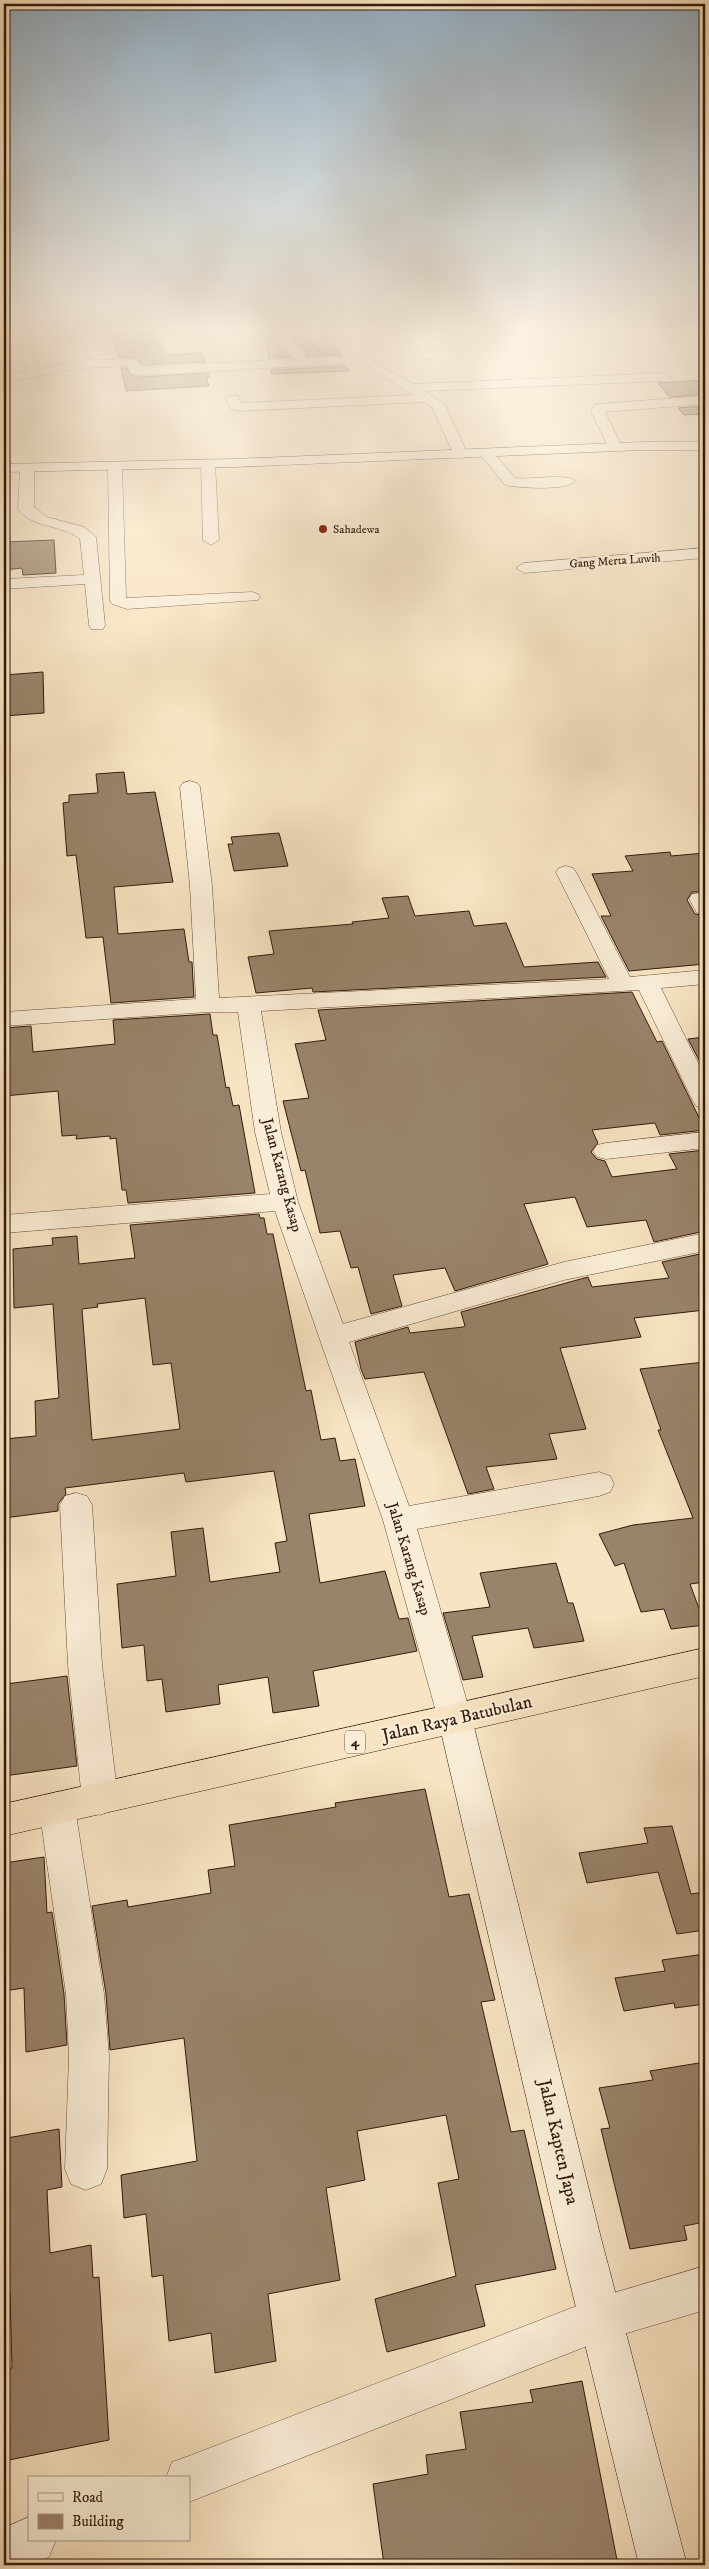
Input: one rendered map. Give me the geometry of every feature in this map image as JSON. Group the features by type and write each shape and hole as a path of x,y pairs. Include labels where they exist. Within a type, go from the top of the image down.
{"highway":[{"name":"Jalan Raya Batubulan","path":"4,1820 705,1662"}],"street":[{"path":"458,449 461,455"},
{"path":"4,468 461,455 581,449"},
{"path":"487,454 510,482 527,484 568,481"},
{"path":"208,463 211,540"},
{"path":"115,466 118,601 127,604 252,597"},
{"path":"45,485 46,467"},
{"path":"27,468 26,509 41,511 42,520 79,530 88,537 97,625"},
{"name":"Gang Merta Luwih","path":"524,568 705,553"},
{"path":"4,584 91,579"},
{"path":"190,787 201,886 208,1004"},
{"path":"566,872 705,1101"},
{"path":"4,1019 208,1004 249,1005 635,984 705,977"},
{"name":"Jalan Karang Kasap","path":"249,1005 268,1132 286,1202 332,1337 399,1520 455,1719"},
{"path":"606,1151 705,1140"},
{"path":"4,1224 286,1202"},
{"path":"332,1337 562,1270 640,1252 705,1242"},
{"path":"399,1520 599,1484"},
{"path":"76,1505 85,1665 100,1799"},
{"name":"Jalan Kapten Japa","path":"455,1719 600,2319 663,2565"},
{"path":"58,1808 85,1994 89,2056 86,2169"},
{"path":"190,2479 600,2319 705,2288"},
{"path":"4,2552 28,2542"}],"building":[{"path":"54,540 56,573 23,575 22,568 4,570 4,542"},
{"path":"43,672 44,713 4,716 4,675"},
{"path":"124,772 127,794 155,792 173,882 114,887 118,934 184,929 189,962 192,962 194,997 111,1003 103,937 86,938 76,855 67,856 63,803 69,802 69,795 98,793 96,774"},
{"path":"279,833 288,866 234,871 228,844 233,844 231,837"},
{"path":"670,852 671,856 705,853 705,892 692,892 687,900 695,914 705,916 705,964 629,971 601,916 611,916 592,874 633,871 625,856"},
{"path":"408,896 415,916 469,911 474,926 506,923 524,967 598,962 606,977 313,992 312,988 256,993 248,957 274,954 269,931 353,924 352,922 389,918 382,898"},
{"path":"632,992 657,1042 662,1041 705,1130 660,1135 655,1123 592,1130 598,1143 591,1152 597,1159 605,1161 612,1177 677,1169 669,1154 705,1150 705,1231 654,1242 646,1220 587,1227 575,1197 524,1204 548,1264 455,1291 445,1268 393,1275 402,1306 371,1314 358,1267 351,1268 340,1231 320,1233 305,1170 301,1171 283,1101 309,1098 295,1044 326,1040 318,1010"},
{"path":"210,1014 213,1035 217,1035 226,1088 229,1087 233,1106 239,1105 255,1193 128,1203 126,1190 122,1190 116,1138 110,1139 110,1136 76,1139 77,1135 62,1136 58,1091 4,1096 4,1028 31,1026 33,1052 115,1044 113,1020"},
{"path":"705,1037 705,1064 701,1064 688,1039"},
{"path":"259,1214 260,1218 264,1218 267,1234 273,1234 306,1391 311,1390 321,1440 335,1438 340,1461 355,1459 365,1506 309,1514 320,1583 385,1571 399,1619 408,1618 417,1651 313,1671 319,1706 273,1713 268,1677 218,1685 220,1704 166,1712 162,1679 147,1681 144,1645 122,1648 117,1584 176,1576 171,1532 203,1528 210,1582 280,1572 275,1543 287,1541 274,1471 186,1482 184,1473 65,1488 66,1494 58,1504 58,1511 4,1518 4,1439 36,1436 35,1401 59,1398 53,1304 14,1308 13,1249 53,1245 52,1238 77,1236 79,1264 135,1258 130,1225","holes":["145,1298 153,1365 171,1363 180,1429 92,1440 82,1309 98,1307 97,1304"]},
{"path":"705,1253 705,1310 634,1318 641,1337 560,1348 586,1429 549,1434 557,1459 486,1467 494,1489 468,1494 424,1372 365,1379 361,1369 355,1342 408,1327 410,1333 463,1327 465,1326 461,1312 588,1277 592,1287 669,1278 662,1262"},
{"path":"705,1362 705,1582 690,1584 705,1625 671,1629 664,1609 641,1612 624,1563 615,1566 599,1534 633,1525 693,1518 658,1430 661,1430 640,1369"},
{"path":"556,1563 568,1603 573,1603 584,1641 534,1648 528,1628 472,1636 483,1677 463,1680 443,1613 490,1607 480,1573"},
{"path":"67,1676 77,1766 4,1776 4,1737 7,1737 6,1684"},
{"path":"425,1789 449,1897 469,1894 495,2000 481,2002 511,2132 524,2130 556,2269 475,2285 485,2326 387,2352 375,2299 456,2276 438,2183 459,2179 446,2115 357,2131 365,2180 326,2188 340,2280 268,2294 276,2361 215,2373 211,2333 169,2341 163,2275 152,2277 146,2214 124,2218 121,2175 197,2161 184,2038 110,2050 106,1994 92,1906 127,1900 128,1907 211,1893 208,1870 235,1866 229,1825 336,1807 335,1803"},
{"path":"672,1826 691,1894 705,1892 705,1930 677,1934 658,1872 587,1883 579,1853 648,1843 644,1828"},
{"path":"44,1857 47,1913 52,1912 64,1994 67,2045 26,2052 24,1988 4,1991 4,1863"},
{"path":"705,1954 705,2004 675,2008 674,2003 624,2011 615,1978 665,1971 662,1960"},
{"path":"705,2062 705,2222 684,2226 687,2240 630,2249 601,2129 610,2128 599,2088 653,2080 650,2071"},
{"path":"59,2129 62,2187 47,2190 50,2253 91,2245 93,2278 99,2277 109,2440 4,2461 4,2369 12,2368 10,2293 4,2294 4,2204 9,2203 7,2138"},
{"path":"582,2381 618,2565 384,2565 373,2484 428,2474 426,2455 466,2449 460,2412 533,2402 530,2390"}],"place":[{"name":"Sahadewa","path":"323,529"}]}
